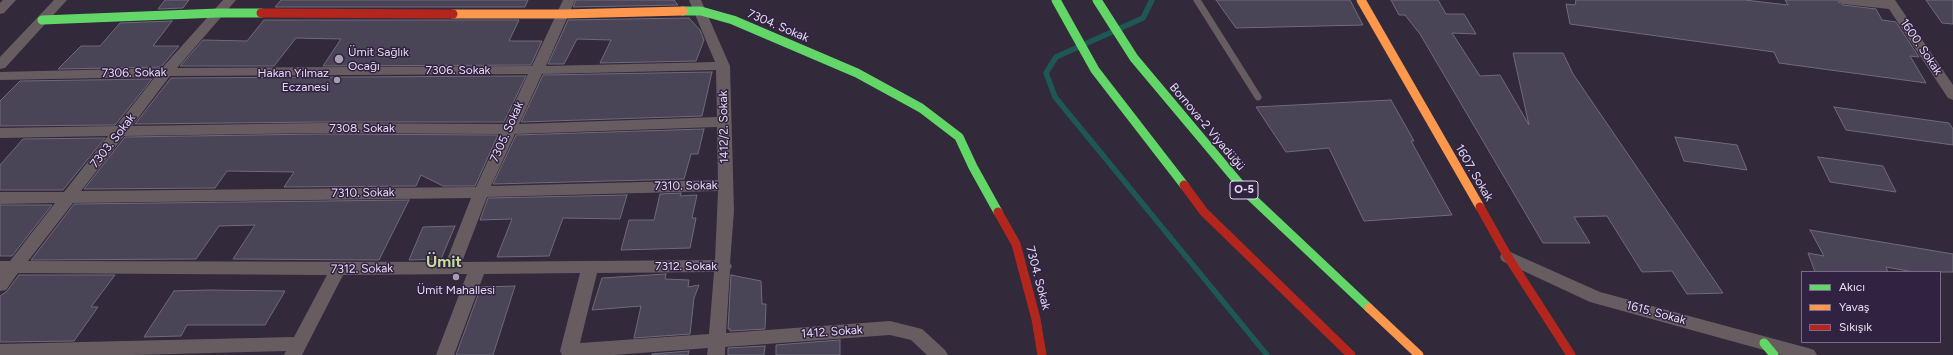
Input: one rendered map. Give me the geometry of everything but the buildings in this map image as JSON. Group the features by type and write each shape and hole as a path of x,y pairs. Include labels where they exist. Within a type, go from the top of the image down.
{"main road":[{"path":"1056,0 1095,70 1204,212 1351,355"},
{"name":"Bornova-2 Viyadüğü","path":"1096,0 1134,58 1249,195 1419,355"},
{"name":"1607. Sokak","path":"1361,0 1508,257 1571,355"},
{"name":"7304. Sokak","path":"42,20 218,13 698,5 857,73 921,108 959,137 973,168 1016,244 1036,319 1042,355"}],"street":[{"path":"0,10 10,0"},
{"path":"0,65 61,0"},
{"name":"7303. Sokak","path":"0,285 7,267 68,197 122,131 166,72 230,0"},
{"path":"1843,0 1891,3"},
{"name":"1600. Sokak","path":"1891,3 1953,95"},
{"name":"1412/2. Sokak","path":"698,5 723,66 726,211 724,266 717,347"},
{"name":"7305. Sokak","path":"452,268 481,192 566,7"},
{"name":"7306. Sokak","path":"0,76 166,72 536,70 723,66"},
{"name":"7308. Sokak","path":"0,133 320,128 509,129 723,122"},
{"name":"7310. Sokak","path":"0,198 481,192 725,186"},
{"name":"1615. Sokak","path":"1508,257 1596,297 1769,349 1808,355"},
{"name":"7312. Sokak","path":"7,267 338,269 724,266"},
{"path":"445,355 478,267"},
{"name":"1412. Sokak","path":"590,267 569,351 717,347 890,328 916,334 939,355"},
{"path":"0,351 296,350 338,269"}],"lane":[{"path":"1197,0 1258,97"}],"waterway":[{"path":"1152,0 1143,18 1056,57 1046,73 1055,97 1267,355"}],"traffic: fast":[{"path":"1056,0 1095,70 1184,185"},
{"path":"1097,0 1134,58 1249,195 1369,308"},
{"path":"683,11 701,11 733,20 857,73 921,108 959,137 973,167 998,212"},
{"path":"42,20 218,13 261,13"},
{"path":"1764,343 1774,355"}],"traffic: slow":[{"path":"1361,0 1480,207"},
{"path":"453,14 564,14 683,11"},
{"path":"1369,308 1419,355"}],"traffic: jam":[{"path":"261,13 453,14"},
{"path":"1184,185 1204,212 1351,355"},
{"path":"1480,207 1508,257 1571,355"},
{"path":"998,212 1016,244 1036,319 1042,355"}],"place":[{"name":"Ümit Sağlık Ocağı","path":"339,59"},
{"name":"Hakan Yılmaz Eczanesi","path":"337,80"},
{"name":"Ümit Mahallesi","path":"456,277"}],"district":[{"name":"Ümit","path":"444,262"}]}
